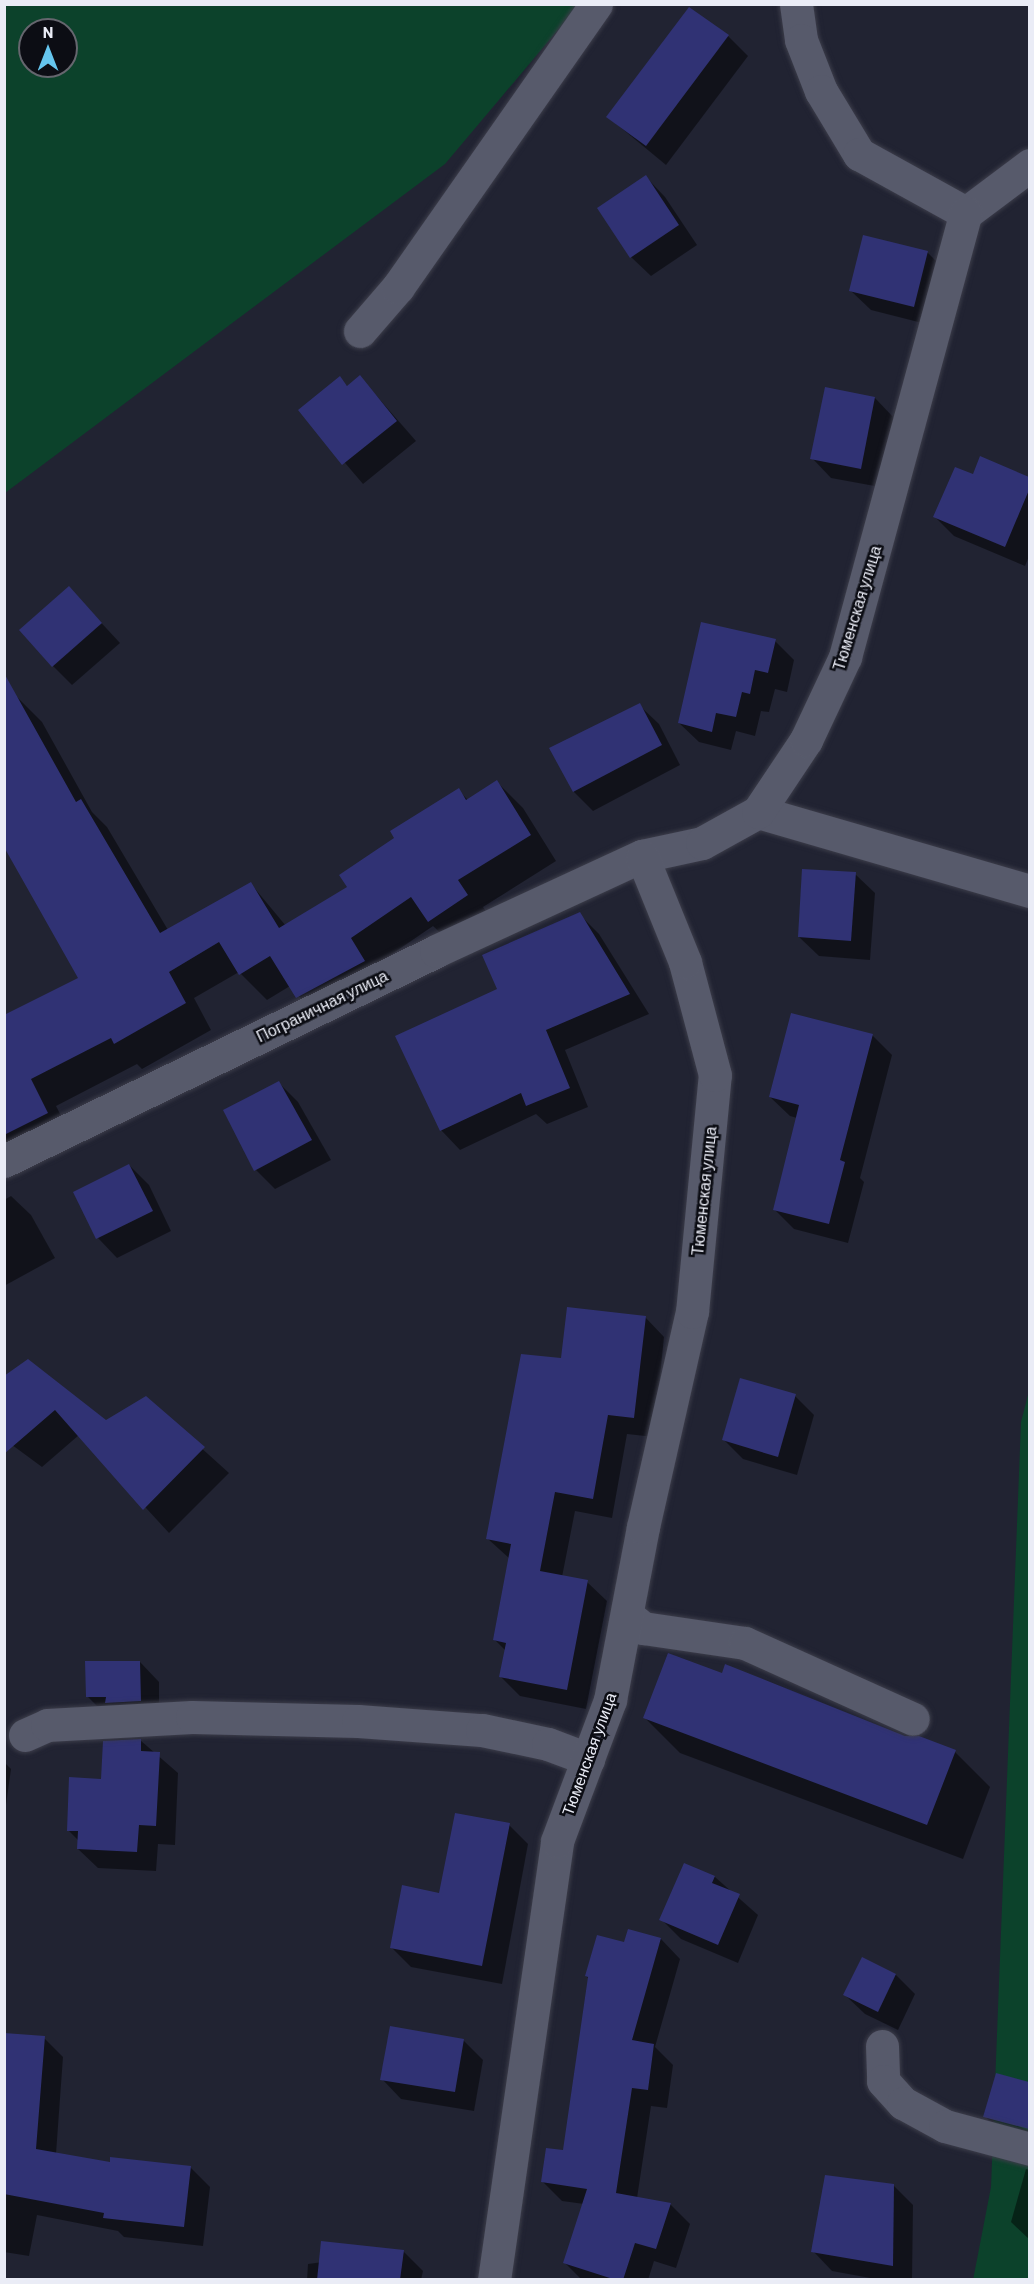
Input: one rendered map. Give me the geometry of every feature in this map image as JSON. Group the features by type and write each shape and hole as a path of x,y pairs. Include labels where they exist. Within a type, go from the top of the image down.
{"street":[{"path":"360,331 398,287 596,4"},
{"path":"796,4 801,40 821,91 859,154 966,213 1029,165"},
{"name":"Тюменская улица","path":"494,2280 557,1841 610,1700 692,1312 715,1075 685,962 642,856 702,843 758,812 806,740 845,657 966,213"},
{"path":"758,812 1029,891"},
{"name":"Пограничная улица","path":"4,1161 436,951 642,856"},
{"path":"627,1615 643,1628 746,1643 914,1719"},
{"path":"25,1735 47,1725 180,1718 358,1721 482,1730 548,1744 588,1759"},
{"path":"882,2046 883,2080 903,2103 945,2126 1029,2150"}],"green space":[{"path":"5,5 579,5 445,164 5,493"},
{"path":"1029,1391 1029,2279 973,2280 991,2187 1021,1422"}],"building":[{"path":"689,7 729,35 646,146 606,117"},
{"path":"646,175 679,225 630,258 597,208"},
{"path":"863,235 928,251 914,307 849,291"},
{"path":"360,375 397,421 342,465 298,410 340,376 347,386"},
{"path":"825,387 875,397 861,469 810,459"},
{"path":"980,456 1029,477 1029,490 1005,547 933,517 955,467 973,474"},
{"path":"69,586 102,623 52,667 19,630"},
{"path":"701,622 776,639 768,673 755,670 750,694 742,692 736,717 716,713 712,732 678,723"},
{"path":"4,673 76,802 81,799 160,933 251,882 279,928 347,887 339,875 394,838 390,831 459,788 466,800 497,780 531,835 458,880 468,895 428,922 411,897 351,938 365,961 296,998 270,956 239,975 219,942 169,972 186,1003 114,1044 111,1038 31,1079 48,1113 4,1135 4,1015 78,978 4,847"},
{"path":"640,703 662,745 573,792 549,748"},
{"path":"802,869 856,872 851,941 798,937"},
{"path":"580,912 630,994 546,1030 570,1088 526,1106 521,1093 440,1131 395,1036 497,989 482,955"},
{"path":"791,1013 873,1034 840,1160 845,1162 829,1224 773,1210 799,1105 769,1097"},
{"path":"279,1081 312,1140 254,1171 223,1110"},
{"path":"129,1164 153,1211 96,1239 73,1192"},
{"path":"567,1307 646,1316 634,1418 608,1415 593,1499 555,1492 540,1571 588,1580 567,1690 499,1677 506,1643 493,1640 511,1544 486,1539 521,1354 561,1358"},
{"path":"28,1359 106,1420 146,1396 205,1447 143,1510 55,1410 4,1454 4,1376"},
{"path":"740,1378 796,1394 778,1457 722,1440"},
{"path":"668,1653 722,1673 725,1664 905,1736 919,1736 956,1750 927,1825 643,1718"},
{"path":"85,1661 140,1661 141,1701 105,1703 106,1697 86,1697"},
{"path":"141,1739 141,1751 160,1752 156,1826 139,1825 137,1852 77,1849 78,1831 67,1831 69,1777 101,1779 103,1741"},
{"path":"455,1813 510,1823 482,1966 390,1948 402,1885 439,1893"},
{"path":"684,1863 715,1876 712,1883 740,1894 718,1945 659,1920"},
{"path":"628,1929 661,1938 632,2040 654,2044 648,2090 632,2088 616,2193 671,2203 656,2249 635,2243 623,2280 616,2280 563,2263 587,2189 541,2182 546,2148 563,2150 588,1977 585,1976 597,1935 624,1942"},
{"path":"862,1957 896,1974 878,2012 843,1995"},
{"path":"390,2026 464,2039 455,2092 380,2080"},
{"path":"4,2033 45,2036 36,2149 110,2162 110,2157 191,2166 184,2227 103,2218 104,2213 4,2194"},
{"path":"996,2073 1029,2082 1029,2129 983,2117"},
{"path":"825,2175 894,2184 893,2266 811,2252"},
{"path":"321,2241 404,2250 400,2280 317,2280"}]}
